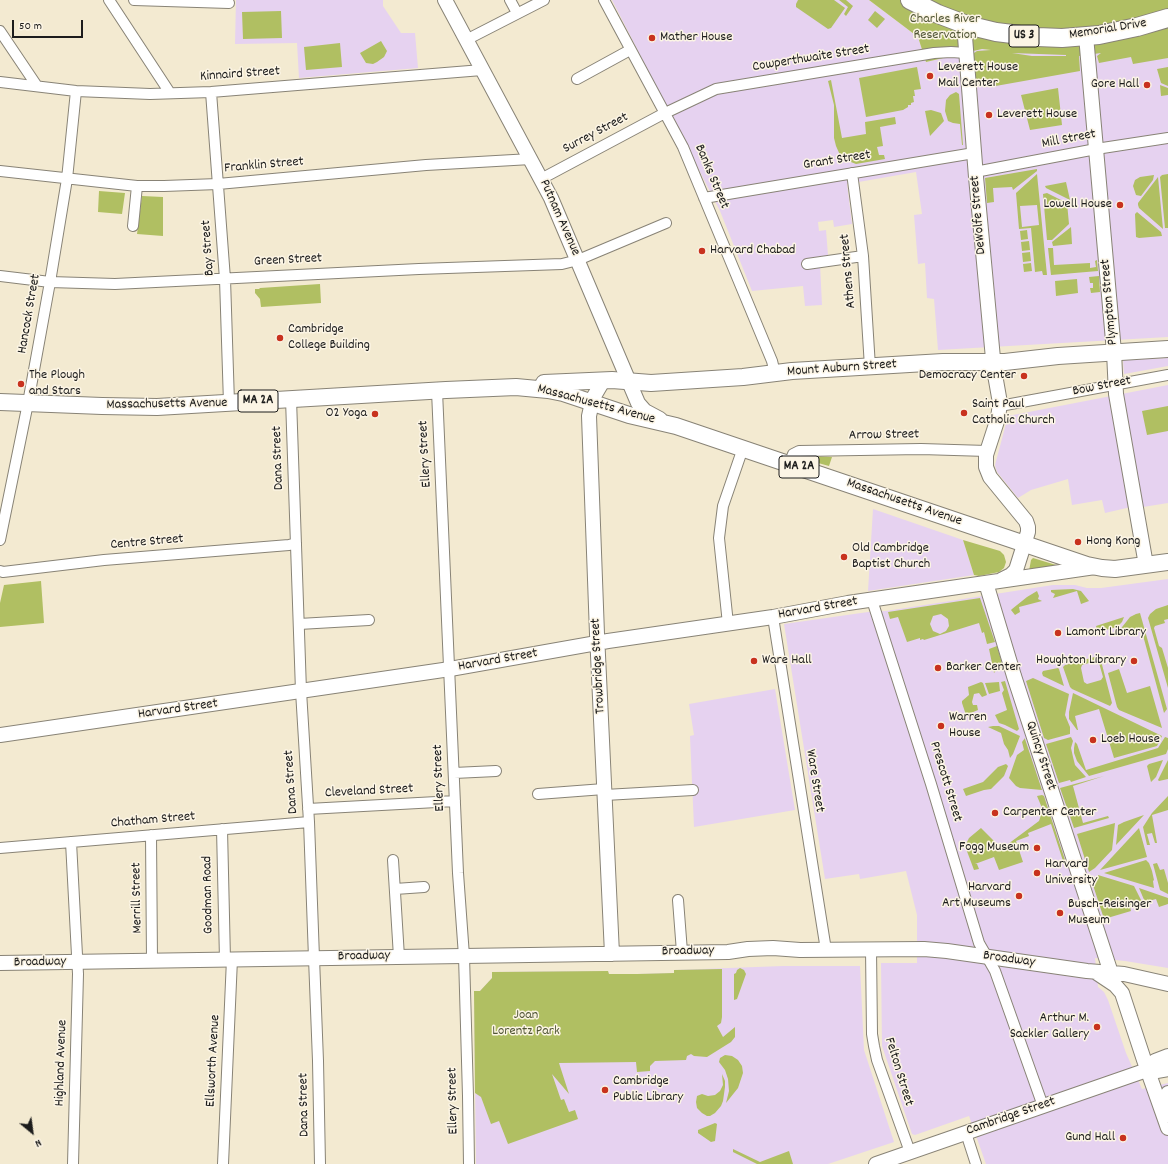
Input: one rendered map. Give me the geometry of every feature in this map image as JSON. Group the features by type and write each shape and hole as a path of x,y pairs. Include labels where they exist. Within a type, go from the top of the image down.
{"highway":[{"name":"Memorial Drive","path":"910,0 938,14 964,24 1020,36 1054,38 1086,36 1119,31 1168,18"}],"main road":[{"name":"Putnam Avenue","path":"445,0 551,198 638,403 643,410 676,426"},
{"name":"DeWolfe Street","path":"964,24 975,172 994,362 1000,406"},
{"name":"Plympton Street","path":"1086,36 1114,352 1116,394 1146,565"},
{"name":"Mount Auburn Street","path":"516,387 547,383 603,381 646,383 952,362 1025,361 1058,356 1168,349"},
{"name":"Trowbridge Street","path":"603,381 591,403 589,420 597,644 612,954"},
{"name":"Massachusetts Avenue","path":"0,402 137,407 516,387 548,390 629,415 676,426 1096,567 1115,569 1168,562"},
{"path":"1000,406 998,418 985,461 987,472 1027,524 1028,532 1024,543"},
{"name":"Harvard Street","path":"990,583 1011,575 1016,570 1024,543"},
{"name":"Harvard Street","path":"0,735 301,692 872,600 1096,567"},
{"name":"Quincy Street","path":"990,583 1014,676 1111,973"},
{"name":"Broadway","path":"0,963 682,952 728,952 763,957 785,955 800,950 930,949 1096,972 1124,974 1168,984"},
{"path":"1096,972 1116,984 1121,991 1168,1128"},
{"name":"Cambridge Street","path":"1147,1070 1155,1061 1168,1056"},
{"name":"Cambridge Street","path":"876,1164 1147,1070 1158,1071 1168,1069"},
{"path":"1168,1093 1166,1110 1168,1128"}],"street":[{"path":"109,0 170,93"},
{"path":"134,0 229,3"},
{"path":"510,0 517,13"},
{"path":"466,40 544,0"},
{"name":"Banks Street","path":"604,0 683,147 772,361 775,373"},
{"path":"0,31 38,86"},
{"path":"577,79 630,50"},
{"name":"Cowperthwaite Street","path":"665,113 716,89 938,52 966,53"},
{"name":"Kinnaird Street","path":"0,82 76,91 150,94 211,92 482,70"},
{"name":"Hancock Street","path":"0,540 28,403 50,282 67,179 76,91"},
{"name":"Bay Street","path":"211,92 225,279 229,403"},
{"name":"Surrey Street","path":"541,179 665,113"},
{"name":"Mill Street","path":"975,172 1096,149 1168,138"},
{"name":"Grant Street","path":"704,198 974,153"},
{"name":"Franklin Street","path":"0,171 137,186 218,184 426,166 531,159"},
{"name":"Athens Street","path":"852,173 863,256 870,367"},
{"path":"133,226 137,186"},
{"name":"Green Street","path":"0,276 50,282 115,284 419,269 562,264 578,260 666,223"},
{"path":"807,264 863,256"},
{"name":"Bow Street","path":"1000,406 1168,374"},
{"name":"Ellery Street","path":"437,391 455,801 464,956 469,1164"},
{"name":"Dana Street","path":"291,399 298,624 309,822 318,1061 320,1164"},
{"path":"728,624 720,538 723,506 743,448"},
{"name":"Arrow Street","path":"788,464 793,454 800,451 922,449 987,451"},
{"name":"Centre Street","path":"0,571 3,572 104,560 289,545 296,543"},
{"name":"Prescott Street","path":"872,600 933,789 979,943 995,971 1043,1106"},
{"name":"Ware Street","path":"773,617 826,950"},
{"path":"298,624 369,620"},
{"path":"454,774 496,771"},
{"path":"538,794 693,790"},
{"name":"Cleveland Street","path":"308,809 455,801"},
{"name":"Chatham Street","path":"0,848 309,822"},
{"name":"Goodman Road","path":"222,829 228,960"},
{"name":"Merrill Street","path":"151,835 152,961"},
{"name":"Highland Avenue","path":"71,842 78,962 73,1164"},
{"path":"393,860 399,957"},
{"path":"395,889 424,887"},
{"path":"678,900 682,952"},
{"name":"Felton Street","path":"871,949 872,1034 874,1046 877,1060 910,1152"},
{"name":"Ellsworth Avenue","path":"223,1164 228,960"},
{"path":"966,1133 976,1164"}],"shaded area":[{"path":"236,0 383,0 383,6 401,33 415,33 418,68 299,78 297,43 235,44"},
{"path":"612,0 869,0 918,37 926,62 982,49 1008,53 1168,39 1168,337 938,350 934,299 927,298 925,263 918,264 914,215 922,214 916,172 847,184 852,224 834,227 833,220 818,222 819,231 826,230 828,255 820,264 822,305 805,306 803,286 752,291 720,211"},
{"path":"1168,358 1168,366 1124,374 1123,360"},
{"path":"1168,385 1168,503 1143,507 1131,507 1105,513 1102,500 1072,505 1068,479 1031,490 1018,498 997,472 995,465 1008,416"},
{"path":"873,509 963,540 974,575 868,591"},
{"name":"Harvard University","path":"1168,579 1168,968 1095,958 1098,987 1104,992 1108,1000 1126,1053 1142,1089 1168,1083 1168,1164 986,1164 969,1116 915,1135 912,1134 882,1046 881,963 917,963 917,915 906,871 860,879 859,874 825,879 784,624 868,612 886,611 1053,585 1075,585 1087,588 1101,588"},
{"path":"775,689 795,810 694,827 690,736 694,735 689,704"},
{"path":"783,966 860,966 864,1050 894,1142 828,1164 476,1164 474,991 480,991 492,978 492,972 608,971 609,974 637,974 674,973 674,970"}],"green space":[{"path":"798,0 834,0 845,8 831,28 828,29 796,7"},
{"path":"839,0 846,0 853,6 846,16 844,14 848,7"},
{"name":"Charles River Reservation","path":"869,0 1168,0 1168,58 1133,64 1131,57 1099,63 1097,56 1101,53 1079,56 1080,71 990,87 976,83 974,53 977,51 991,50 982,49 926,62 918,37","holes":["1012,53 1066,55 1032,56"]},
{"path":"281,11 282,38 243,39 242,12"},
{"path":"875,11 885,19 877,28 868,20"},
{"path":"381,41 387,51 384,57 373,64 366,63 360,53"},
{"path":"340,43 342,67 306,70 304,47"},
{"path":"917,67 921,89 914,90 914,102 911,103 911,105 908,105 908,107 903,110 866,117 859,78"},
{"path":"1168,67 1168,86 1161,83 1157,69"},
{"path":"831,80 842,138 866,134 865,122 895,117 896,124 880,127 883,146 877,147 879,155 884,155 885,159 856,164 846,160 840,155 834,138 834,105 828,81"},
{"path":"1160,85 1168,88 1168,95 1161,96"},
{"path":"1058,88 1062,125 1030,130 1021,95"},
{"path":"956,92 959,94 963,145 960,124 948,121 945,111 946,100 950,95"},
{"path":"931,110 941,113 944,121 930,136 925,111"},
{"path":"1037,169 1037,171 1013,190 1012,187 993,188 994,202 987,203 985,178"},
{"path":"1037,174 1047,275 1043,275 1042,271 1035,272 1031,228 1019,229 1016,193","holes":["1037,205 1039,225 1022,227 1020,206"]},
{"path":"1168,174 1168,228 1165,228 1160,177"},
{"path":"1154,175 1153,180 1141,196 1136,195 1133,186 1135,180 1140,177"},
{"path":"1158,177 1163,229 1139,208 1138,205"},
{"path":"1066,182 1070,200 1046,188 1045,186"},
{"path":"99,191 125,193 122,214 98,212"},
{"path":"1047,193 1067,203 1069,224 1052,240 1047,240 1043,194"},
{"path":"142,196 163,197 163,236 137,234"},
{"path":"1137,212 1161,232 1162,236 1136,237 1135,214"},
{"path":"1071,227 1072,244 1053,246 1052,242"},
{"path":"1027,230 1028,239 1021,240 1020,231"},
{"path":"1029,241 1030,250 1022,251 1021,242"},
{"path":"1048,248 1053,248 1054,265 1090,263 1090,268 1096,267 1095,261 1097,260 1098,271 1051,275"},
{"path":"1030,252 1031,261 1023,262 1022,253"},
{"path":"1031,263 1032,271 1024,272 1023,264"},
{"path":"1099,276 1100,292 1091,293 1090,288 1093,288 1093,283 1090,283 1089,277"},
{"path":"1077,279 1078,293 1056,296 1055,281"},
{"path":"320,284 321,303 261,307 260,299 255,293 255,289 260,288"},
{"path":"1168,406 1168,431 1147,435 1142,411"},
{"path":"812,456 832,457 829,466 811,461 810,459"},
{"path":"963,540 1000,551 1004,555 1006,562 1004,568 999,572 979,576 974,575"},
{"path":"1033,558 1056,565 1057,567 1029,571 1031,560"},
{"path":"41,581 44,623 0,627 0,603 4,585"},
{"path":"1073,589 1081,591 1089,601 1081,604 1077,591 1053,598 1055,594 1051,592 1051,590"},
{"path":"1037,591 1039,596 1038,599 1042,601 1019,607 1020,612 1015,615 1011,610"},
{"path":"980,598 995,642 987,644 984,632 982,633 979,623 924,640 920,640 920,638 907,642 898,617 890,619 888,612","holes":["941,614 948,619 949,626 946,631 940,634 933,631 930,624 933,616"]},
{"path":"1168,605 1168,619 1164,620 1165,623 1155,626 1154,628 1159,646 1162,648 1168,668 1168,688 1148,618 1156,609"},
{"path":"1140,613 1167,709 1164,713 1141,628 1115,636 1130,617"},
{"path":"1124,617 1122,622 1117,627 1098,632 1096,626"},
{"path":"997,646 1004,670 998,668 994,673 989,649"},
{"path":"1098,656 1100,657 1112,703 1110,706 1072,689 1063,667 1065,665","holes":["1096,661 1099,663 1103,677 1101,680 1087,684 1084,682 1081,668 1082,665"]},
{"path":"1058,668 1064,686 1043,676 1042,673 1043,671"},
{"path":"1119,669 1127,693 1150,686 1162,728 1119,710 1108,673"},
{"path":"1033,678 1069,694 1065,715 1070,727 1070,734 1048,740 1044,738 1026,681"},
{"path":"1005,681 1019,729 1017,731 999,723 995,715 1007,710 1002,693 1004,690 1001,682"},
{"path":"981,682 983,683 987,695 982,697 979,693 974,694 972,702 973,705 977,705 978,710 966,715 962,701 969,695 968,687"},
{"path":"999,682 1000,691 989,694 985,683"},
{"path":"1073,693 1162,736 1157,746 1114,758 1099,709 1075,716 1078,730 1069,719"},
{"path":"999,726 1020,736 1010,758 1001,733 988,727"},
{"path":"1071,737 1073,741 1071,748 1075,765 1086,777 1071,782 1070,780 1059,783 1046,744"},
{"path":"1165,737 1168,738 1168,749 1166,754 1089,776 1077,761 1074,753 1075,742 1086,770 1158,748"},
{"path":"1025,738 1042,790 1020,788 1016,786 1009,778 1017,755 1024,750 1022,742"},
{"path":"1163,760 1156,777 1151,782 1147,766"},
{"path":"1168,760 1168,779 1159,781 1158,780"},
{"path":"1006,764 1008,766 1004,776 991,789 966,796 963,789 983,782 998,767"},
{"path":"1104,776 1073,786 1083,823 1108,816 1109,818 1074,828 1060,788"},
{"path":"1037,796 1044,796 1067,866 1065,867 1051,824 1028,833 1029,836 1016,841 1023,862 999,870 994,857 975,864 977,864 979,869 974,870 965,846 969,838 981,828 999,846 1002,845 1004,847 1039,821 1042,808"},
{"path":"1168,796 1168,810 1152,815 1157,843 1155,843 1152,833 1147,834 1150,845 1147,845 1143,827 1152,813"},
{"path":"1144,815 1116,845 1118,825"},
{"path":"1115,823 1112,850 1095,868 1089,872 1077,834"},
{"path":"1139,828 1147,857 1100,870"},
{"path":"1146,860 1152,871 1154,888 1104,873"},
{"path":"1157,863 1160,870 1164,869 1168,883 1168,894 1160,890 1153,864"},
{"path":"1098,875 1134,886 1142,902 1141,904 1130,907 1131,911 1104,919 1092,882 1098,878"},
{"path":"1139,888 1168,898 1168,904 1159,907 1156,899 1145,902"},
{"path":"740,968 744,970 746,974 737,999 734,1000 734,974"},
{"name":"Joan Lorentz Park","path":"722,969 722,1017 721,1023 717,1026 723,1037 735,1027 735,1037 731,1042 707,1057 694,1056 691,1054 687,1056 686,1060 655,1061 650,1066 650,1071 637,1072 636,1062 559,1063 569,1094 552,1074 561,1100 564,1099 569,1112 575,1110 578,1119 508,1144 499,1121 491,1124 481,1097 475,1093 474,991 480,991 492,978 492,972 608,971 609,974 637,974 674,973 674,970"},
{"path":"725,1055 732,1056 738,1060 742,1066 743,1073 738,1088 726,1103 729,1091 728,1079 725,1070 719,1062 720,1058"},
{"path":"722,1074 725,1081 723,1101 715,1113 707,1116 697,1108 697,1096 702,1094 708,1096 715,1095 720,1091 723,1085"},
{"path":"715,1123 717,1124 715,1141 711,1142 698,1133 698,1130"},
{"path":"733,1149 760,1162 789,1151 793,1164 757,1164 733,1152"}],"place":[{"name":"Mather House","path":"652,38"},
{"name":"Leverett House Mail Center","path":"930,76"},
{"name":"Gore Hall","path":"1147,85"},
{"name":"Leverett House","path":"989,115"},
{"name":"Lowell House","path":"1120,205"},
{"name":"Harvard Chabad","path":"702,251"},
{"name":"Cambridge College Building","path":"280,338"},
{"name":"Democracy Center","path":"1024,376"},
{"name":"The Plough and Stars","path":"21,384"},
{"name":"Saint Paul Catholic Church","path":"964,413"},
{"name":"O2 Yoga","path":"375,414"},
{"name":"Hong Kong","path":"1078,542"},
{"name":"Old Cambridge Baptist Church","path":"844,557"},
{"name":"Lamont Library","path":"1058,633"},
{"name":"Ware Hall","path":"754,661"},
{"name":"Houghton Library","path":"1134,661"},
{"name":"Barker Center","path":"938,668"},
{"name":"Warren House","path":"941,726"},
{"name":"Loeb House","path":"1093,740"},
{"name":"Carpenter Center","path":"995,813"},
{"name":"Fogg Museum","path":"1037,848"},
{"name":"Harvard University","path":"1037,873"},
{"name":"Harvard Art Museums","path":"1019,896"},
{"name":"Busch-Reisinger Museum","path":"1060,913"},
{"name":"Arthur M. Sackler Gallery","path":"1097,1027"},
{"name":"Cambridge Public Library","path":"605,1090"},
{"name":"Gund Hall","path":"1123,1138"}]}
